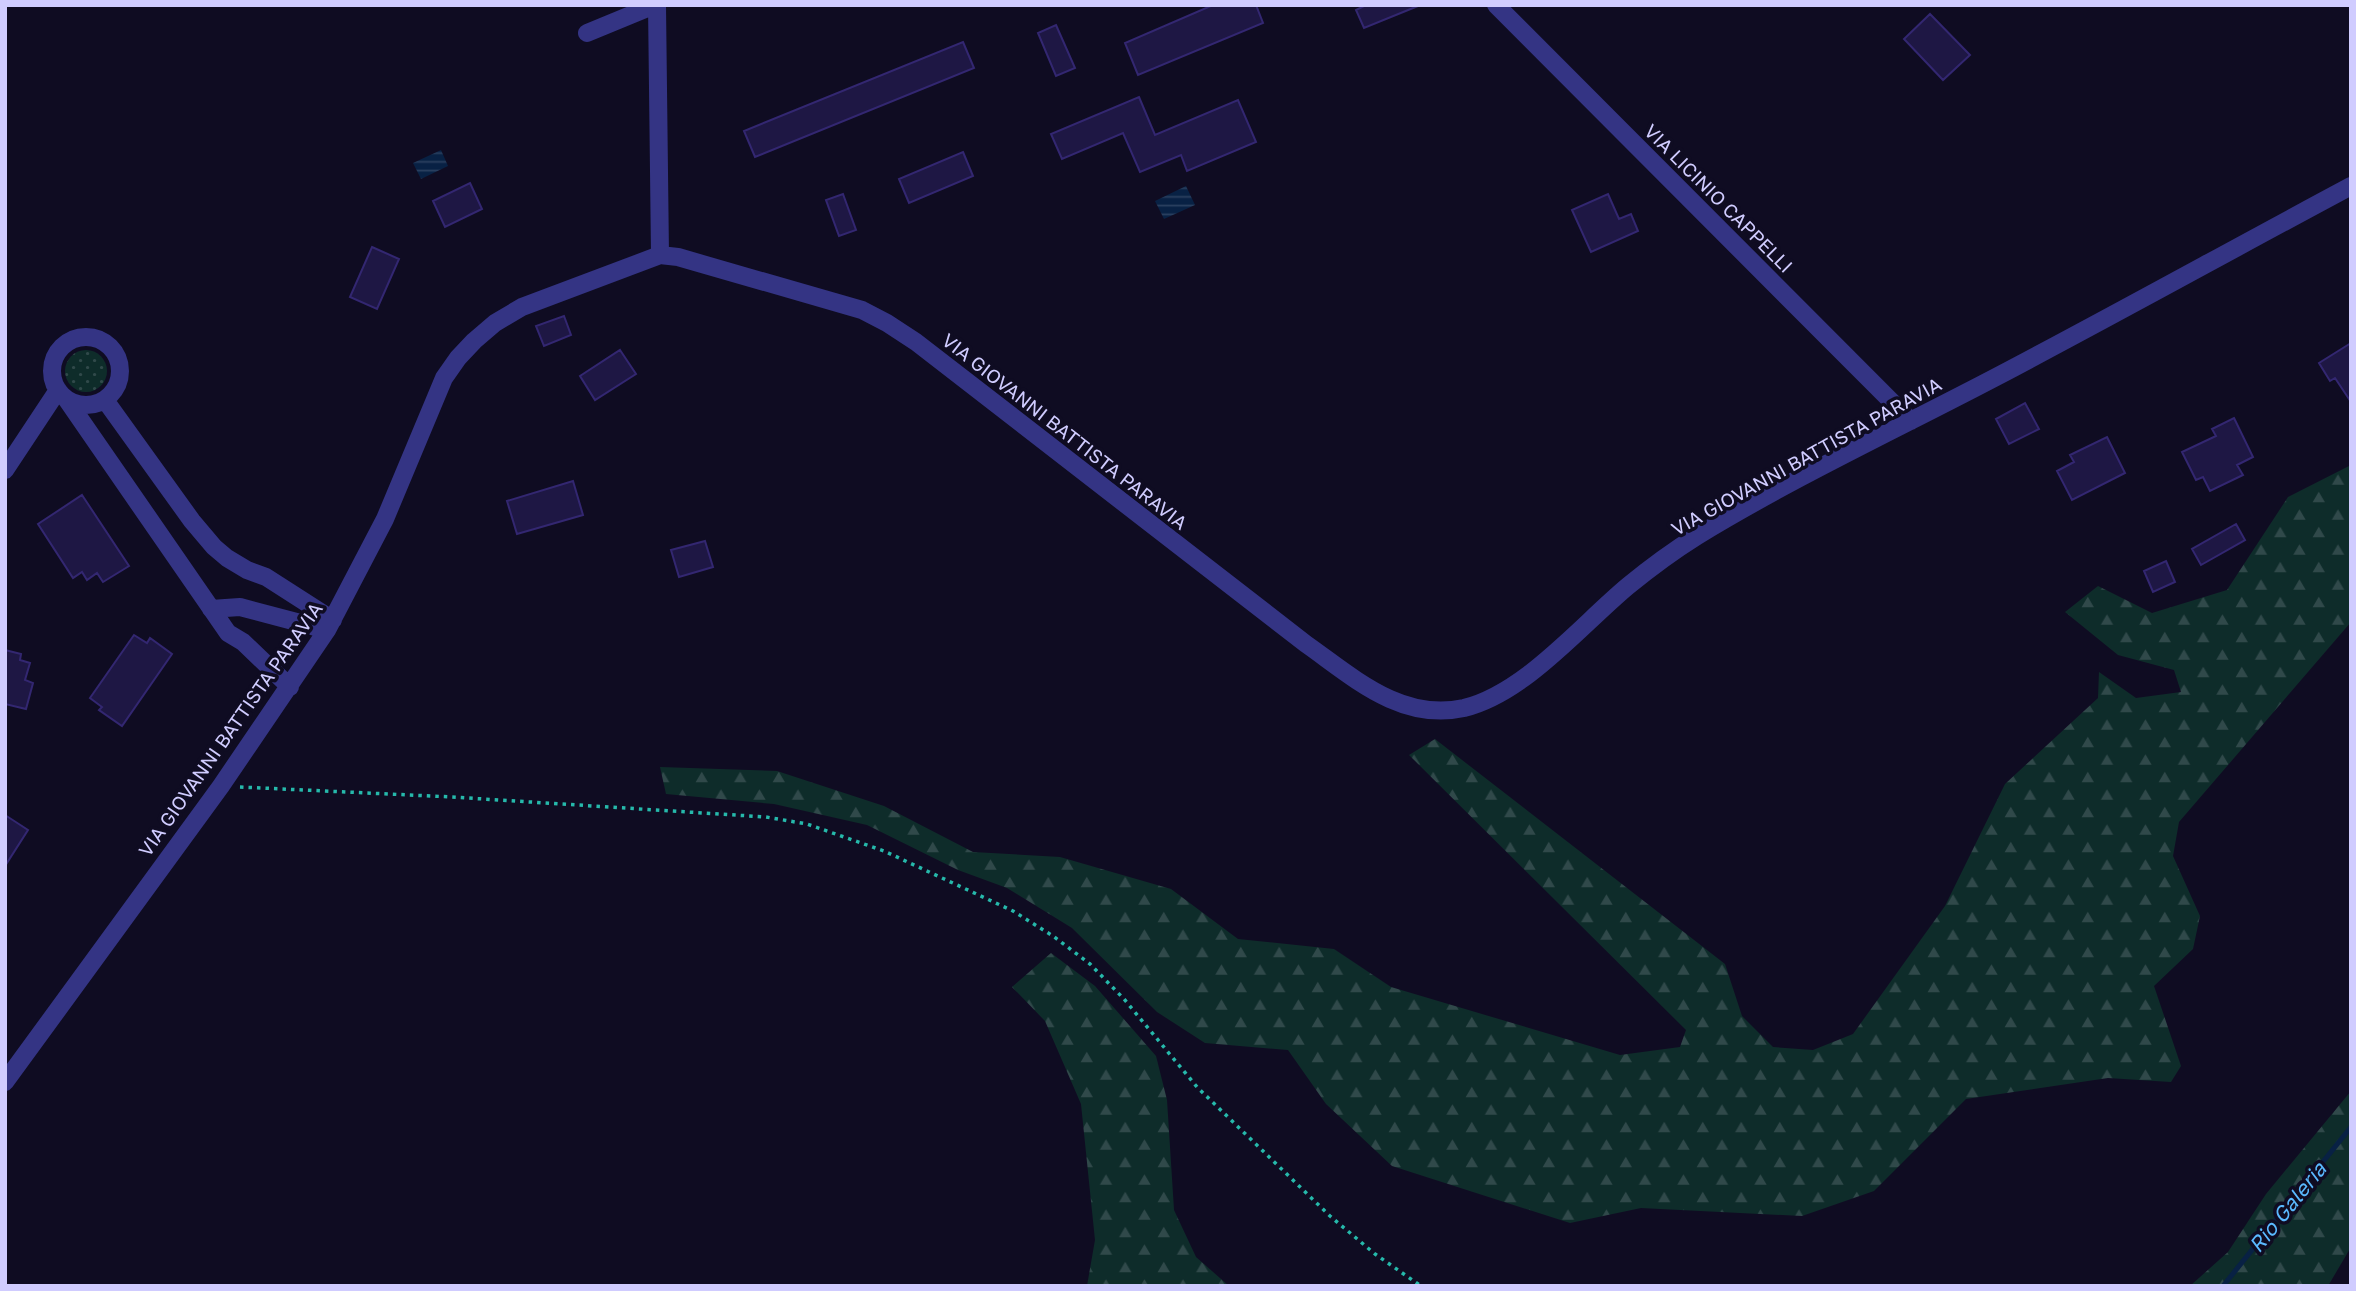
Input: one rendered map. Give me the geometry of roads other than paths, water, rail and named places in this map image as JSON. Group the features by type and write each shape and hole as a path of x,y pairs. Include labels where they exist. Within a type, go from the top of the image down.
{"street":[{"path":"587,33 656,5 660,255"},
{"name":"VIA LICINIO CAPPELLI","path":"1496,5 1911,421"},
{"name":"VIA GIOVANNI BATTISTA PARAVIA","path":"8,1072 221,786 330,625 385,519 436,397 458,358 495,323 522,307 660,255 678,257 862,310 887,323 925,349 1368,689 1385,699 1421,709 1459,709 1493,698 1551,656 1627,586 1697,536 2351,186"},
{"path":"63,395 79,405 93,405 105,400 114,391 120,365 105,343 93,338 80,338 68,343 58,352 53,365 53,378 63,395 228,633 243,642 290,687"},
{"path":"5,470 63,395"},
{"path":"105,400 192,521 214,547 247,570 266,577 330,625"},
{"path":"211,609 240,607 330,625"}],"water":[{"path":"441,150 448,166 421,179 413,163"},
{"path":"1186,186 1195,205 1164,219 1155,201"}],"waterway":[{"name":"Rio Galeria","path":"2223,1286 2351,1127"}]}
